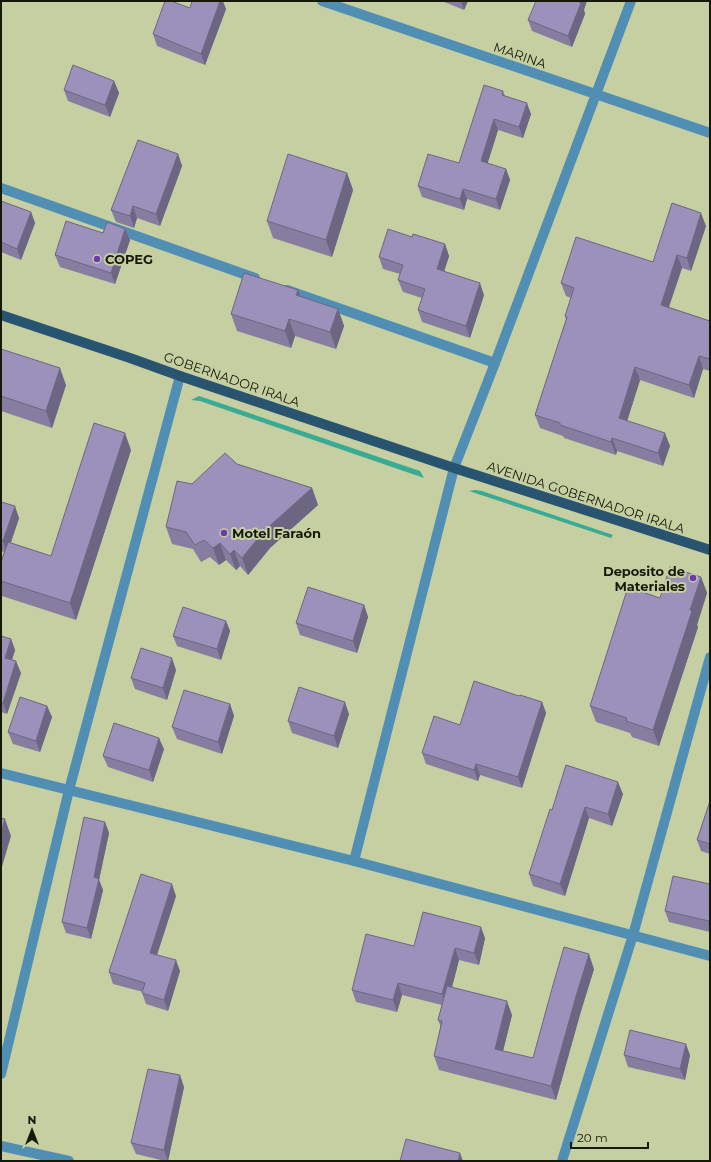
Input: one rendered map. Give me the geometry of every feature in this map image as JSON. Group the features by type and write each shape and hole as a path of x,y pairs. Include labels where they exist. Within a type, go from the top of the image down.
{"main road":[{"name":"GOBERNADOR IRALA","path":"1,315 454,468"},
{"name":"AVENIDA GOBERNADOR IRALA","path":"454,468 710,550"}],"street":[{"name":"MARINA","path":"322,1 710,133"},
{"path":"354,861 454,468 631,1"},
{"path":"1,188 263,281"},
{"path":"278,286 495,363"},
{"path":"1,1074 69,790 180,376"},
{"path":"562,1161 633,935 710,657"},
{"path":"1,773 354,861 710,956"},
{"path":"1,1146 69,1161"}],"water":[{"path":"199,396 420,471 424,478 200,401 191,400"},
{"path":"469,491 482,491 613,535 611,538"}],"building":[{"path":"165,1 171,1 190,8 192,1 220,1 201,54 153,34"},
{"path":"536,1 579,1 581,3 568,36 528,20"},
{"path":"73,65 114,81 105,105 64,90"},
{"path":"484,85 503,91 502,95 527,103 519,127 494,119 481,161 506,169 496,199 463,189 460,199 418,186 428,154 459,163"},
{"path":"138,140 178,154 156,214 133,206 130,216 111,210"},
{"path":"288,154 347,173 326,240 267,221"},
{"path":"1,201 31,212 17,249 1,242"},
{"path":"672,203 701,213 687,258 677,255 661,305 710,321 710,359 699,356 689,385 635,367 619,418 665,433 658,453 612,438 611,442 535,415 567,317 565,316 574,288 561,283 576,237 653,262"},
{"path":"66,221 103,233 107,222 125,229 111,273 55,255"},
{"path":"388,229 412,237 413,234 445,244 437,269 480,283 466,326 418,310 425,289 398,280 403,265 379,257"},
{"path":"244,273 298,290 296,295 338,309 330,332 289,319 285,331 231,314"},
{"path":"1,349 60,368 46,411 1,396"},
{"path":"94,423 125,433 70,603 1,581 1,562 8,542 51,556"},
{"path":"225,453 237,464 312,488 264,531 242,558 234,550 230,554 220,543 213,548 204,540 195,545 186,532 166,527 177,481 192,484"},
{"path":"1,502 15,506 3,541 1,541"},
{"path":"670,567 701,577 690,610 692,611 653,730 626,721 627,718 590,706 628,587 660,598"},
{"path":"308,587 364,605 353,641 296,623"},
{"path":"183,607 226,621 217,649 173,636"},
{"path":"1,636 11,639 5,658 16,661 3,703 1,702"},
{"path":"141,648 172,658 163,688 131,678"},
{"path":"474,681 542,702 518,777 476,764 474,770 422,753 434,716 460,725"},
{"path":"299,687 345,702 334,736 288,721"},
{"path":"184,690 230,704 218,742 172,727"},
{"path":"20,697 47,706 36,741 8,732"},
{"path":"114,723 159,738 149,770 103,756"},
{"path":"566,765 618,782 608,814 585,807 560,884 529,874 550,809 552,810"},
{"path":"710,801 710,844 697,840"},
{"path":"84,817 105,822 94,877 99,879 87,928 62,922"},
{"path":"1,818 5,819 1,833"},
{"path":"141,874 172,884 150,953 176,960 164,1000 142,993 145,983 109,972"},
{"path":"673,876 710,884 710,925 709,921 665,911"},
{"path":"423,912 481,927 474,953 455,948 442,994 398,983 393,1000 352,990 366,934 414,946"},
{"path":"564,947 589,954 551,1086 434,1056 442,1021 438,1020 447,986 507,1001 495,1049 533,1058"},
{"path":"630,1030 686,1044 680,1069 624,1055"},
{"path":"148,1069 180,1075 164,1150 131,1143"},
{"path":"406,1139 460,1153 458,1161 400,1161"}],"place":[{"name":"COPEG","path":"97,259"},
{"name":"Motel Faraón","path":"224,533"},
{"name":"Deposito de Materiales","path":"693,578"}]}
